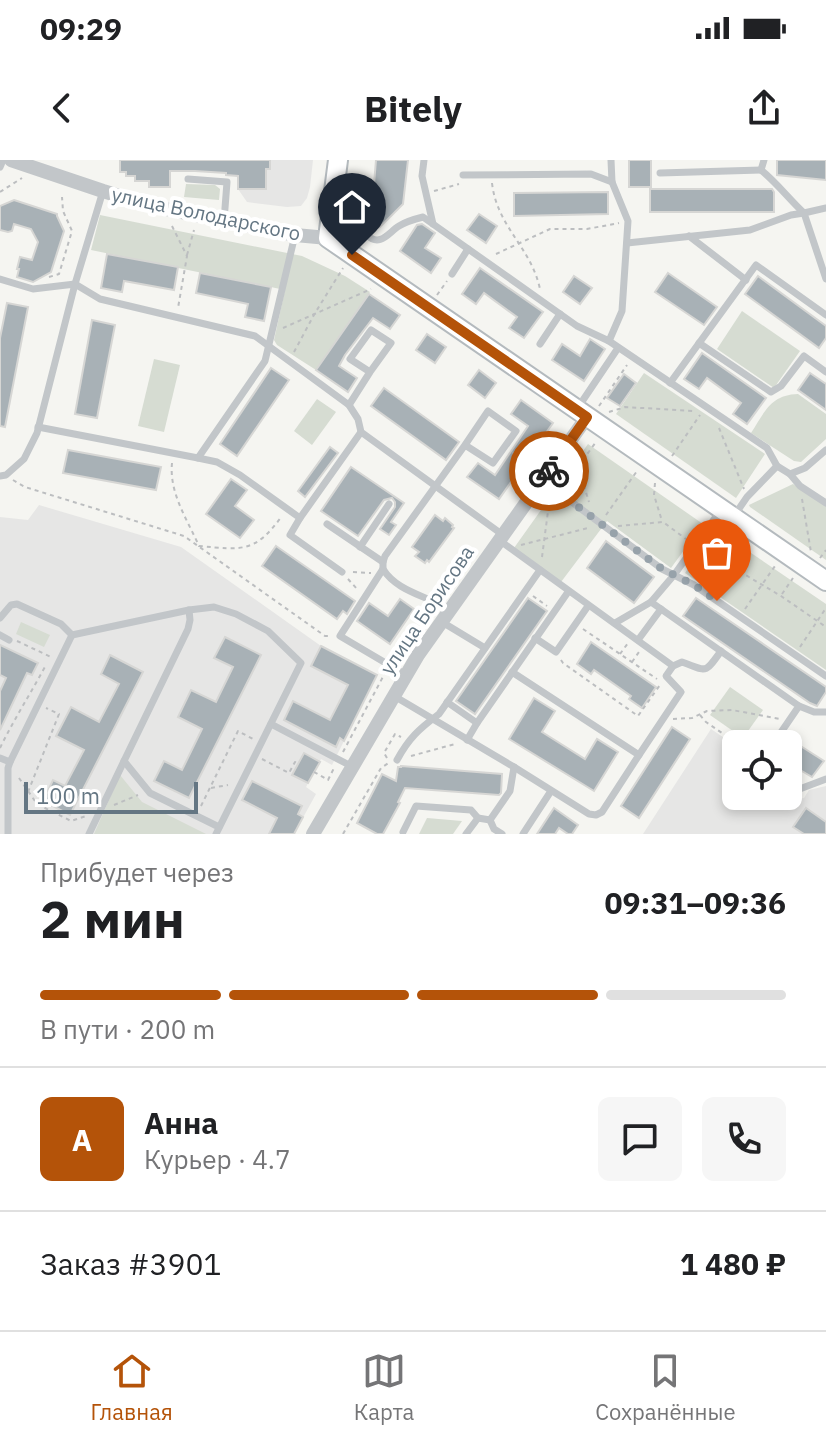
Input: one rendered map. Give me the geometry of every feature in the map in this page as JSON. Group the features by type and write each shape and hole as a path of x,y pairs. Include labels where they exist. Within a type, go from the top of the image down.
{"main road":[{"path":"328,238 338,160"},
{"name":"улица Володарского","path":"328,238 588,411 728,514 826,581"}],"street":[{"name":"улица Володарского","path":"11,160 151,206 295,235 328,238"},
{"name":"улица Борисова","path":"313,834 406,675 445,616 547,482 588,411"}],"lane":[{"path":"0,167 3,160"},
{"path":"424,160 422,176 433,224"},
{"path":"609,341 622,311 628,221 612,182 611,160"},
{"path":"761,170 764,160"},
{"path":"206,180 207,170"},
{"path":"660,173 761,170 804,213 826,279"},
{"path":"463,175 591,174 612,182"},
{"path":"188,179 220,177 227,182 224,221"},
{"path":"3,475 24,459 38,427 103,191"},
{"path":"352,207 365,234 379,240 386,238 395,228 423,217 577,326 609,341 767,448 777,466 826,503"},
{"path":"627,243 750,230 791,215 826,208"},
{"path":"198,458 265,361 295,235"},
{"path":"689,236 746,280"},
{"path":"452,274 468,249"},
{"path":"670,383 756,265 826,315"},
{"path":"0,279 33,289 75,284 100,299 255,336 349,405 358,419 361,432 435,486 568,592 673,666"},
{"path":"540,344 560,314"},
{"path":"349,405 391,343 371,330 350,359 370,372"},
{"path":"699,343 771,392 781,386 804,356 826,371"},
{"path":"588,411 618,348"},
{"path":"406,675 340,636 435,486 488,411 516,431 493,463 465,445"},
{"path":"38,427 217,462 300,518"},
{"path":"342,572 290,535 361,432"},
{"path":"790,474 805,468 826,450"},
{"path":"615,623 651,602 696,545 777,466"},
{"path":"547,482 662,569 694,585 826,676"},
{"path":"360,547 389,504"},
{"path":"327,524 360,547 387,575 421,598 438,603 445,616 485,648"},
{"path":"393,761 407,741 439,714 540,570"},
{"path":"467,740 568,592"},
{"path":"651,602 799,706 814,712 826,712"},
{"path":"0,618 11,605 17,604 61,624 72,635"},
{"path":"535,638 556,652 588,606"},
{"path":"72,635 214,607 236,614 268,631 301,663 218,831 150,793 124,761"},
{"path":"638,640 661,609"},
{"path":"89,834 188,629 189,610"},
{"path":"0,635 9,640"},
{"path":"8,834 9,765 72,635"},
{"path":"394,696 589,814 596,815 602,812 681,692 666,676 673,666 682,662 705,670 721,651"},
{"path":"512,672 639,755"},
{"path":"447,702 477,723"},
{"path":"782,730 799,706"},
{"path":"271,724 353,767"},
{"path":"0,758 9,765"},
{"path":"490,820 510,791 514,767"},
{"path":"802,788 826,779"},
{"path":"523,834 551,791"},
{"path":"403,832 416,806 471,810 478,818 490,820"},
{"path":"466,834 478,818"},
{"path":"490,820 494,829 502,834"}],"path":[{"path":"425,193 488,175 501,218 519,242 538,281 543,302"},
{"path":"0,192 22,178"},
{"path":"44,278 59,274 72,231 63,211 62,197"},
{"path":"484,260 550,229 587,229 628,221"},
{"path":"172,226 187,256"},
{"path":"176,317 194,230"},
{"path":"289,360 342,269"},
{"path":"436,296 452,274"},
{"path":"271,333 371,289"},
{"path":"588,411 632,357"},
{"path":"607,412 625,407 694,411 720,429 747,497"},
{"path":"671,457 706,407"},
{"path":"547,482 578,467 596,442"},
{"path":"504,447 547,482 550,493 540,570"},
{"path":"173,454 171,480 174,494 199,546"},
{"path":"578,467 600,523"},
{"path":"600,523 638,470"},
{"path":"3,475 25,487 184,536 325,636 340,636"},
{"path":"655,483 654,495 663,522"},
{"path":"800,486 811,554"},
{"path":"199,546 234,549 257,543 286,509"},
{"path":"504,541 544,540 582,531 600,523 663,522 826,627"},
{"path":"820,559 826,550"},
{"path":"740,617 775,566"},
{"path":"342,572 382,568"},
{"path":"342,572 364,599"},
{"path":"781,596 793,578"},
{"path":"525,591 554,611"},
{"path":"795,655 826,608"},
{"path":"556,652 563,663 638,716 661,682 576,624"},
{"path":"0,748 50,657"},
{"path":"28,793 59,714 39,704"},
{"path":"663,718 683,719 707,711 732,710 789,720"},
{"path":"700,714 722,733"},
{"path":"196,816 238,731 261,744"},
{"path":"393,761 384,753 395,734 407,741"},
{"path":"343,834 381,768 393,761 467,740"},
{"path":"255,756 289,773 295,762 298,764"},
{"path":"9,765 37,804 71,821 143,793"},
{"path":"210,788 241,783"}],"shaded area":[{"path":"270,160 313,160 310,187 301,206 247,202 238,189 266,189 266,169 270,169"},
{"path":"186,184 215,185 220,189 219,200 184,197"},
{"path":"100,215 302,256 345,276 370,292 316,370 274,340 285,290 91,250"},
{"path":"742,311 800,351 774,388 717,349"},
{"path":"154,359 180,365 164,432 138,426"},
{"path":"644,373 765,454 736,498 616,414"},
{"path":"798,394 826,414 826,439 801,462 794,461 751,433 775,401"},
{"path":"317,399 336,412 312,445 294,431"},
{"path":"588,444 703,524 671,568 607,521 561,582 514,548"},
{"path":"793,484 826,506 826,560 749,505"},
{"path":"39,505 181,547 321,646 377,675 332,765 321,759 306,787 316,794 294,834 0,834 0,517 28,520"},
{"path":"711,535 726,536 826,604 826,670 685,573"},
{"path":"21,622 50,635 44,647 16,634"},
{"path":"730,687 763,710 749,730 732,730 710,715"},
{"path":"711,729 722,736 722,810 802,810 802,798 809,790 826,786 826,834 643,834"},
{"path":"120,775 142,802 206,834 94,834"},
{"path":"427,818 462,821 453,834 419,834"}],"building":[{"path":"120,160 270,160 270,169 266,169 266,189 238,189 238,176 195,171 170,171 170,187 149,187 149,181 135,181 135,176 120,172"},
{"path":"376,160 408,160 403,204 375,229 370,228 365,218 368,195 373,196"},
{"path":"629,160 651,160 651,187 629,187"},
{"path":"777,160 826,160 826,180 777,175"},
{"path":"650,189 772,189 774,212 650,212"},
{"path":"608,192 608,214 514,216 514,193"},
{"path":"14,200 57,214 64,231 51,272 33,282 17,277 20,257 32,260 38,242 31,229 14,224 12,231 0,230 0,206"},
{"path":"479,214 497,226 486,243 467,230"},
{"path":"422,224 435,233 425,248 441,258 431,273 400,251 417,225"},
{"path":"107,254 178,267 174,290 124,281 122,292 101,288"},
{"path":"480,268 543,312 524,338 509,328 517,317 484,293 476,304 462,294"},
{"path":"200,273 271,287 264,321 245,317 248,304 196,293"},
{"path":"668,273 717,307 704,325 655,292"},
{"path":"574,276 592,288 580,304 563,292"},
{"path":"758,276 826,326 826,338 819,348 745,294"},
{"path":"369,294 400,315 390,329 373,318 345,355 339,366 357,378 348,392 316,370"},
{"path":"7,303 28,307 5,427 0,426 0,338"},
{"path":"92,320 115,325 97,418 75,414"},
{"path":"427,334 446,347 435,363 416,350"},
{"path":"590,339 605,349 584,381 552,360 562,344 580,356"},
{"path":"702,353 766,398 747,424 733,414 741,403 707,378 699,389 684,379"},
{"path":"271,368 289,380 237,456 220,444"},
{"path":"479,370 496,383 485,398 468,385"},
{"path":"810,373 826,384 826,410 798,390"},
{"path":"624,374 636,383 620,406 607,398"},
{"path":"384,388 459,442 446,460 371,406"},
{"path":"521,400 553,423 499,499 467,477 478,463 495,475 528,426 511,414"},
{"path":"330,447 338,453 305,497 298,491"},
{"path":"68,450 161,467 156,490 63,473"},
{"path":"351,467 404,503 391,522 396,525 389,535 380,529 395,507 392,498 384,500 358,536 321,511"},
{"path":"231,479 247,490 235,506 254,520 240,538 206,514"},
{"path":"435,515 443,521 445,518 454,528 429,562 427,560 425,563 415,556 419,552 412,547"},
{"path":"606,541 654,577 634,603 587,568"},
{"path":"276,546 355,601 347,614 343,611 337,619 262,566"},
{"path":"528,598 547,611 475,714 456,701"},
{"path":"696,598 826,687 817,706 683,616"},
{"path":"400,599 414,609 390,644 357,621 369,603 388,616"},
{"path":"225,637 261,655 189,798 154,781 164,761 182,770 202,729 178,717 191,690 216,702 233,667 214,658"},
{"path":"591,642 656,687 642,708 629,699 631,696 594,670 591,674 577,664"},
{"path":"0,645 38,663 32,675 27,673 0,730 0,691 6,678 0,675"},
{"path":"321,646 377,675 344,741 340,738 336,747 284,720 293,701 330,720 348,685 311,666"},
{"path":"110,655 143,672 70,815 43,801 53,780 65,786 84,750 56,736 71,707 99,722 119,684 101,674"},
{"path":"534,698 555,711 542,732 585,759 597,739 618,752 594,791 509,739"},
{"path":"672,727 690,739 639,818 621,806"},
{"path":"802,747 824,761 812,777 802,771"},
{"path":"304,753 320,762 308,783 292,775"},
{"path":"398,767 502,774 501,793 405,788 383,834 377,834 357,823 382,774 396,781"},
{"path":"252,781 302,806 298,814 303,817 294,834 269,834 277,818 242,800"},
{"path":"554,808 578,825 572,834 559,828 555,834 537,834"},
{"path":"806,808 826,822 826,834 804,834 793,827"}],"way so far":[{"path":"549,471 542,480 662,569 717,601"}],"route":[{"path":"352,255 587,417 549,471"}]}
